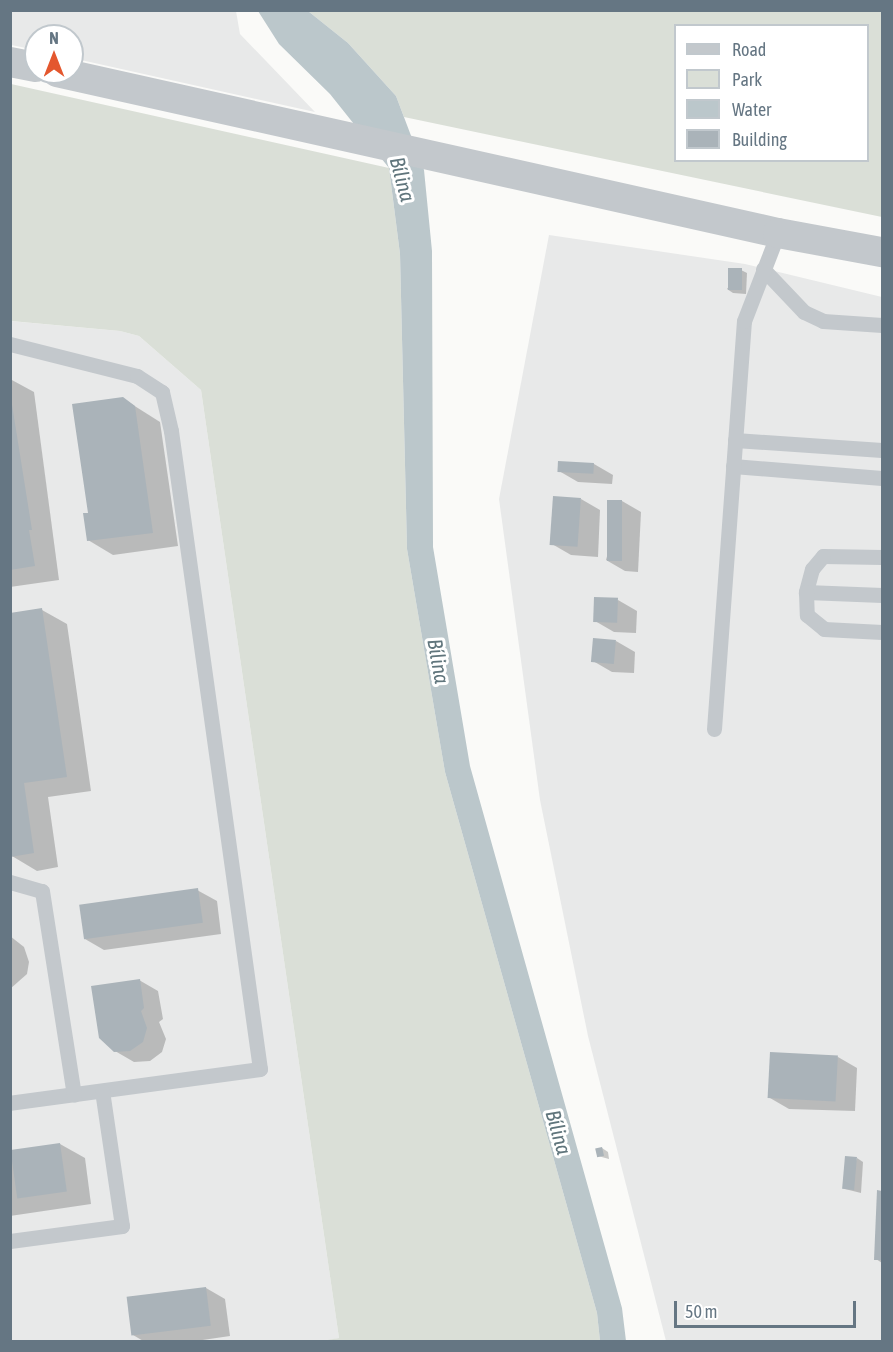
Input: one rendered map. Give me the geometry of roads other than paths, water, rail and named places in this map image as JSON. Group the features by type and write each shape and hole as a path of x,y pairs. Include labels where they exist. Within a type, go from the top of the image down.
{"street":[{"path":"84,78 778,233 882,252"}],"lane":[{"path":"714,729 744,321 778,233"},
{"path":"763,269 804,312 823,321 882,325"},
{"path":"10,344 137,376 162,392 171,431 260,1069 10,1103"},
{"path":"735,440 882,450"},
{"path":"733,466 882,478"},
{"path":"882,557 823,556 812,569 806,592 807,615 824,629 882,632"},
{"path":"806,592 882,595"},
{"path":"10,882 42,891 74,1095"},
{"path":"10,1241 122,1226 102,1091"}],"water":[{"name":"Bílina","path":"258,11 308,11 348,43 396,96 424,170 432,251 433,547 470,766 622,1308 626,1341 600,1341 597,1313 445,772 407,549 400,254 389,168 330,94 279,44"}]}
